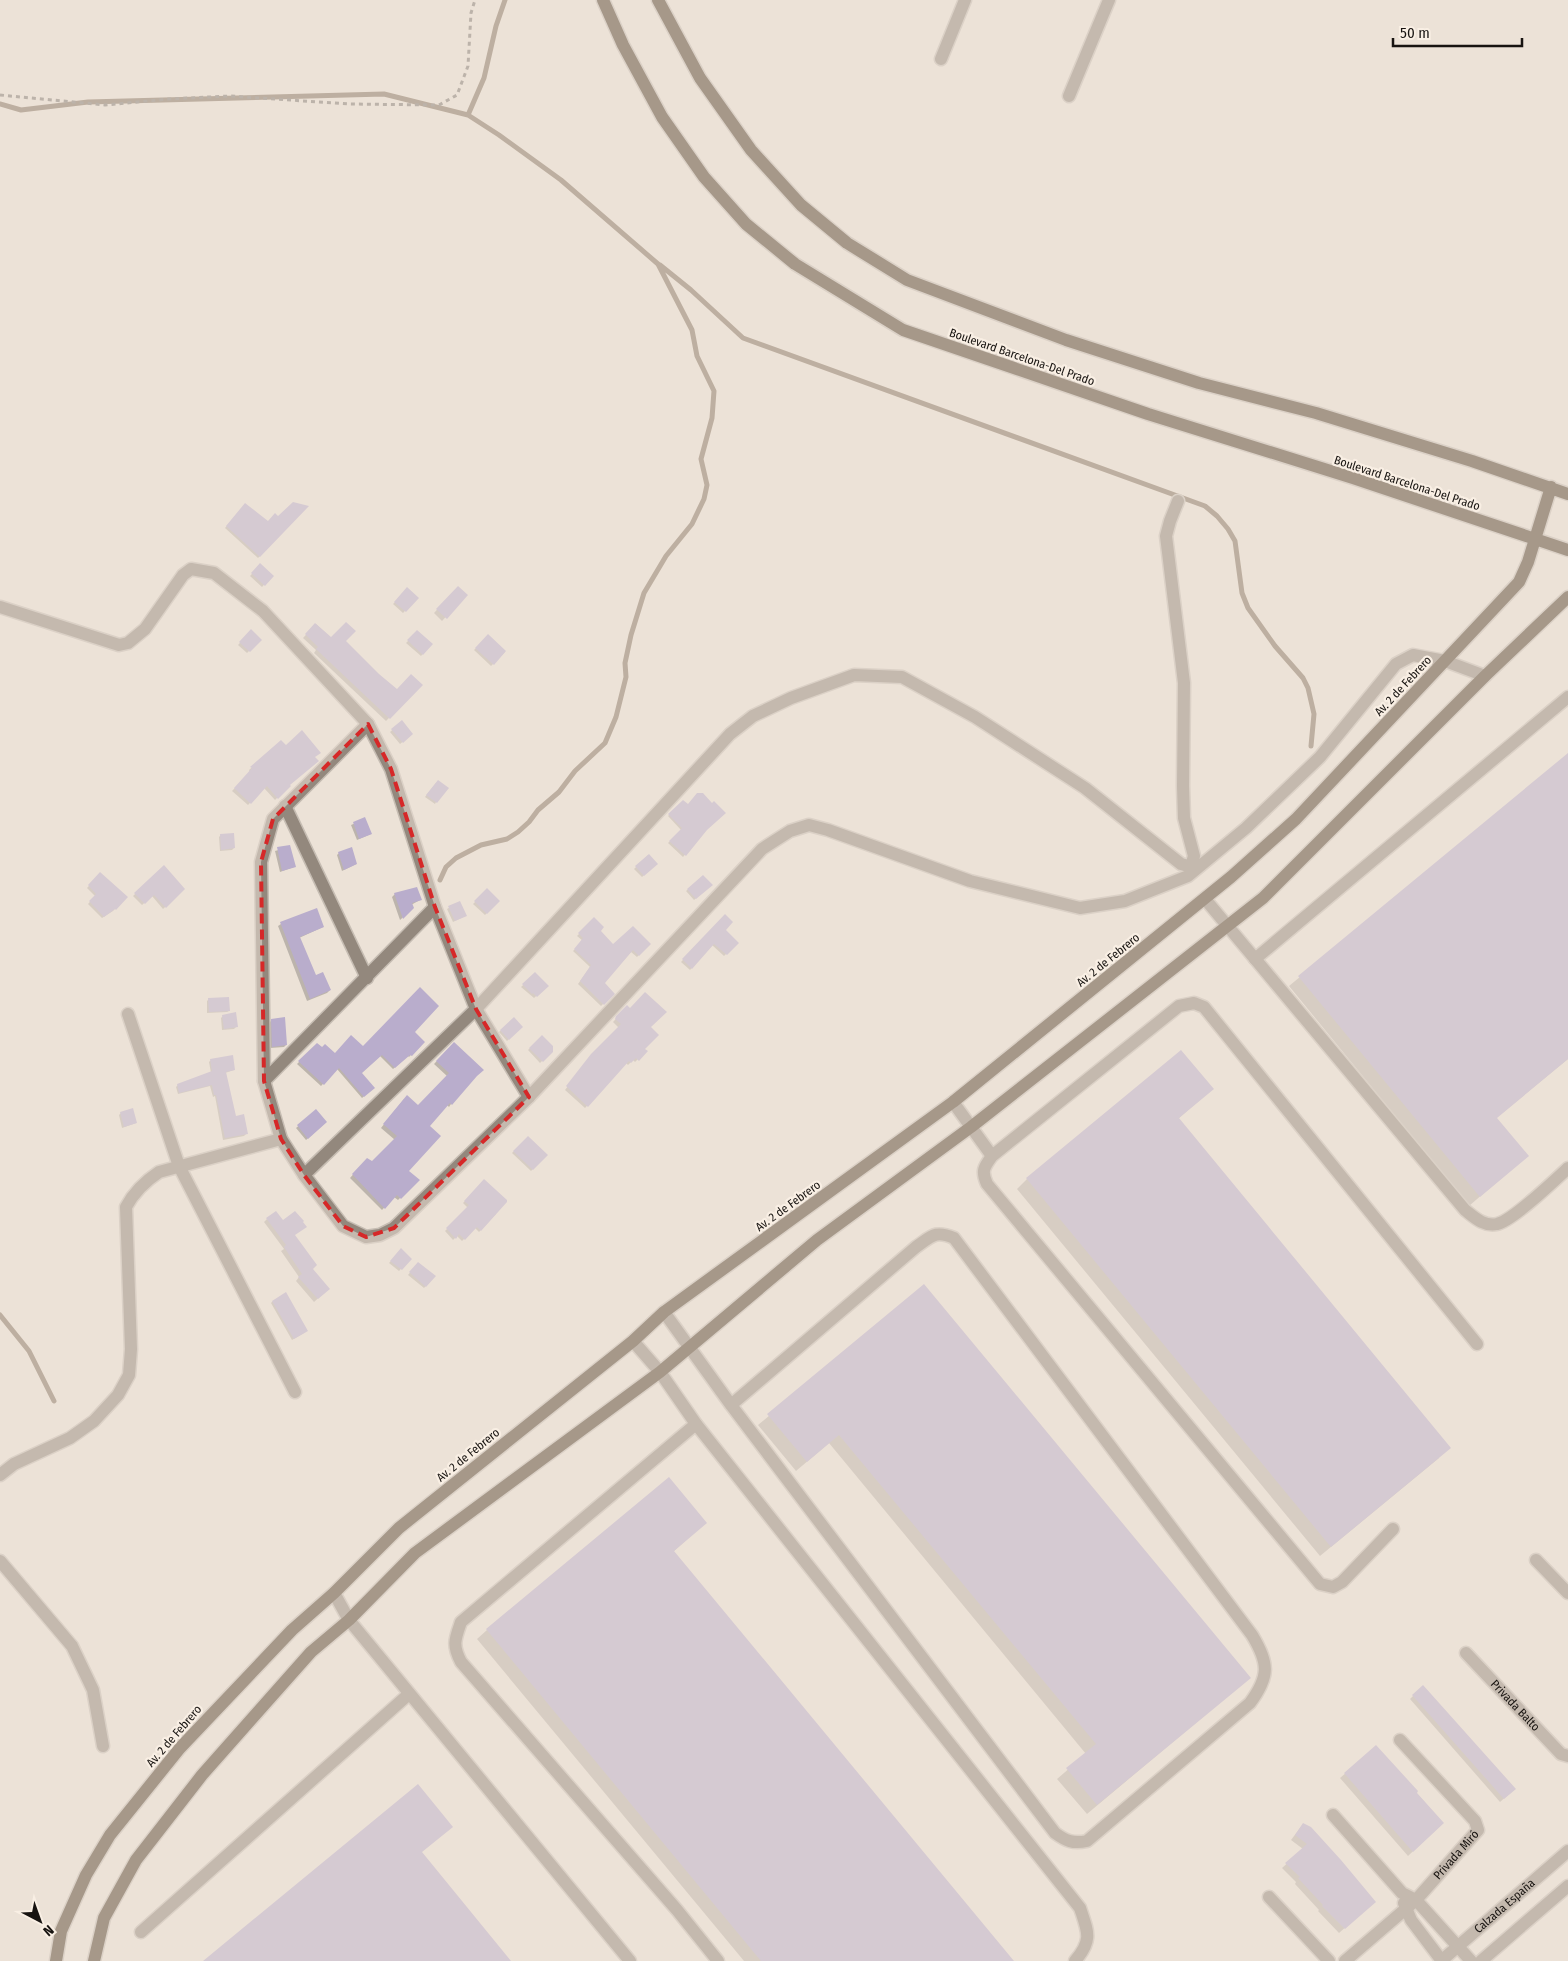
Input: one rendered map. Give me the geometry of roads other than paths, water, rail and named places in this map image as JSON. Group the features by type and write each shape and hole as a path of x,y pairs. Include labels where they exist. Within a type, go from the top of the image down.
{"main road":[{"name":"Boulevard Barcelona-Del Prado","path":"603,0 623,45 662,117 704,178 746,224 795,264 903,330 1148,414 1354,478 1568,550"},
{"path":"658,0 700,78 751,150 801,205 847,243 907,280 1066,340 1189,380 1316,413 1472,460 1568,494"},
{"name":"Av. 2 de Febrero","path":"56,1961 60,1931 86,1875 110,1835 180,1748 292,1630 334,1593 399,1528 633,1342 664,1312 953,1102 1205,899 1296,819 1519,582 1528,562 1550,487"},
{"path":"94,1961 104,1918 136,1860 202,1775 311,1652 349,1620 415,1553 660,1372 817,1240 971,1127 1263,898 1485,676 1568,597"}],"street":[{"path":"941,59 965,0"},
{"path":"1069,96 1109,0"},
{"path":"304,1175 476,1009 730,734 761,712 791,698 854,675 902,677 975,717 1085,788 1181,864 1188,866 1192,863 1194,856 1184,810 1184,684 1166,536 1178,501"},
{"path":"0,607 119,645 128,643 145,629 183,575 191,569 214,573 263,611 368,724 391,769 435,907 476,1009 530,1097"},
{"path":"368,724 273,819 261,862 264,1081 281,1140 304,1175 343,1226 366,1237 380,1235 394,1228 530,1097 762,849 790,831 809,825 828,830 970,881 1080,908 1125,901 1188,876 1246,828 1320,757 1396,664 1413,655 1445,661 1485,676"},
{"path":"1255,959 1568,697"},
{"path":"285,806 367,978"},
{"path":"1205,899 1465,1210 1481,1222 1496,1225 1511,1217 1568,1168"},
{"path":"264,1081 435,907"},
{"path":"1393,1529 1342,1582 1333,1587 1320,1584 988,1184 983,1168 992,1156 1179,1006 1194,1003 1204,1006 1477,1344"},
{"path":"128,1014 179,1166 295,1392"},
{"path":"953,1102 992,1156"},
{"path":"0,1474 14,1464 70,1438 94,1421 118,1395 129,1375 132,1349 126,1207 133,1194 158,1172 281,1140"},
{"path":"664,1312 731,1405 1055,1833 1067,1841 1076,1843 1087,1841 1250,1703 1261,1689 1266,1678 1265,1660 1252,1635 954,1238 942,1234 931,1237 916,1247 731,1405"},
{"path":"633,1342 660,1372 696,1424 1080,1908 1088,1934 1085,1949 1074,1961"},
{"path":"696,1424 461,1622 454,1641 456,1652 461,1662 677,1910 718,1961"},
{"path":"1536,1560 1568,1593"},
{"path":"0,1561 72,1646 93,1690 103,1746"},
{"path":"334,1593 349,1620 630,1961"},
{"name":"Privada Balto","path":"1466,1653 1561,1754 1568,1756"},
{"path":"141,1932 409,1694"},
{"name":"Privada Miró","path":"1345,1961 1416,1900 1478,1830 1478,1825 1400,1740"},
{"path":"1333,1815 1402,1893 1416,1900 1472,1961"},
{"name":"Calzada España","path":"1442,1961 1458,1945 1568,1851"},
{"name":"Calzada España","path":"1481,1961 1568,1886"},
{"path":"1402,1893 1411,1920 1442,1961"},
{"path":"1269,1897 1329,1961"}],"waterway":[{"path":"468,115 484,78 496,26 505,0"},
{"path":"0,104 21,110 88,102 384,94 468,115 561,180 658,264 692,330 697,356 714,391 712,418 701,459 707,485 704,499 692,524 666,556 644,593 631,635 625,663 626,677 616,717 605,743 575,771 559,792 538,810 518,832 507,839 481,845 456,858 446,867 440,880"},
{"path":"660,265 691,290 743,338 1205,506 1217,516 1235,541 1242,593 1248,608 1275,646 1303,678 1308,688 1314,714 1311,746"},
{"path":"0,1315 29,1351 54,1401"}]}
